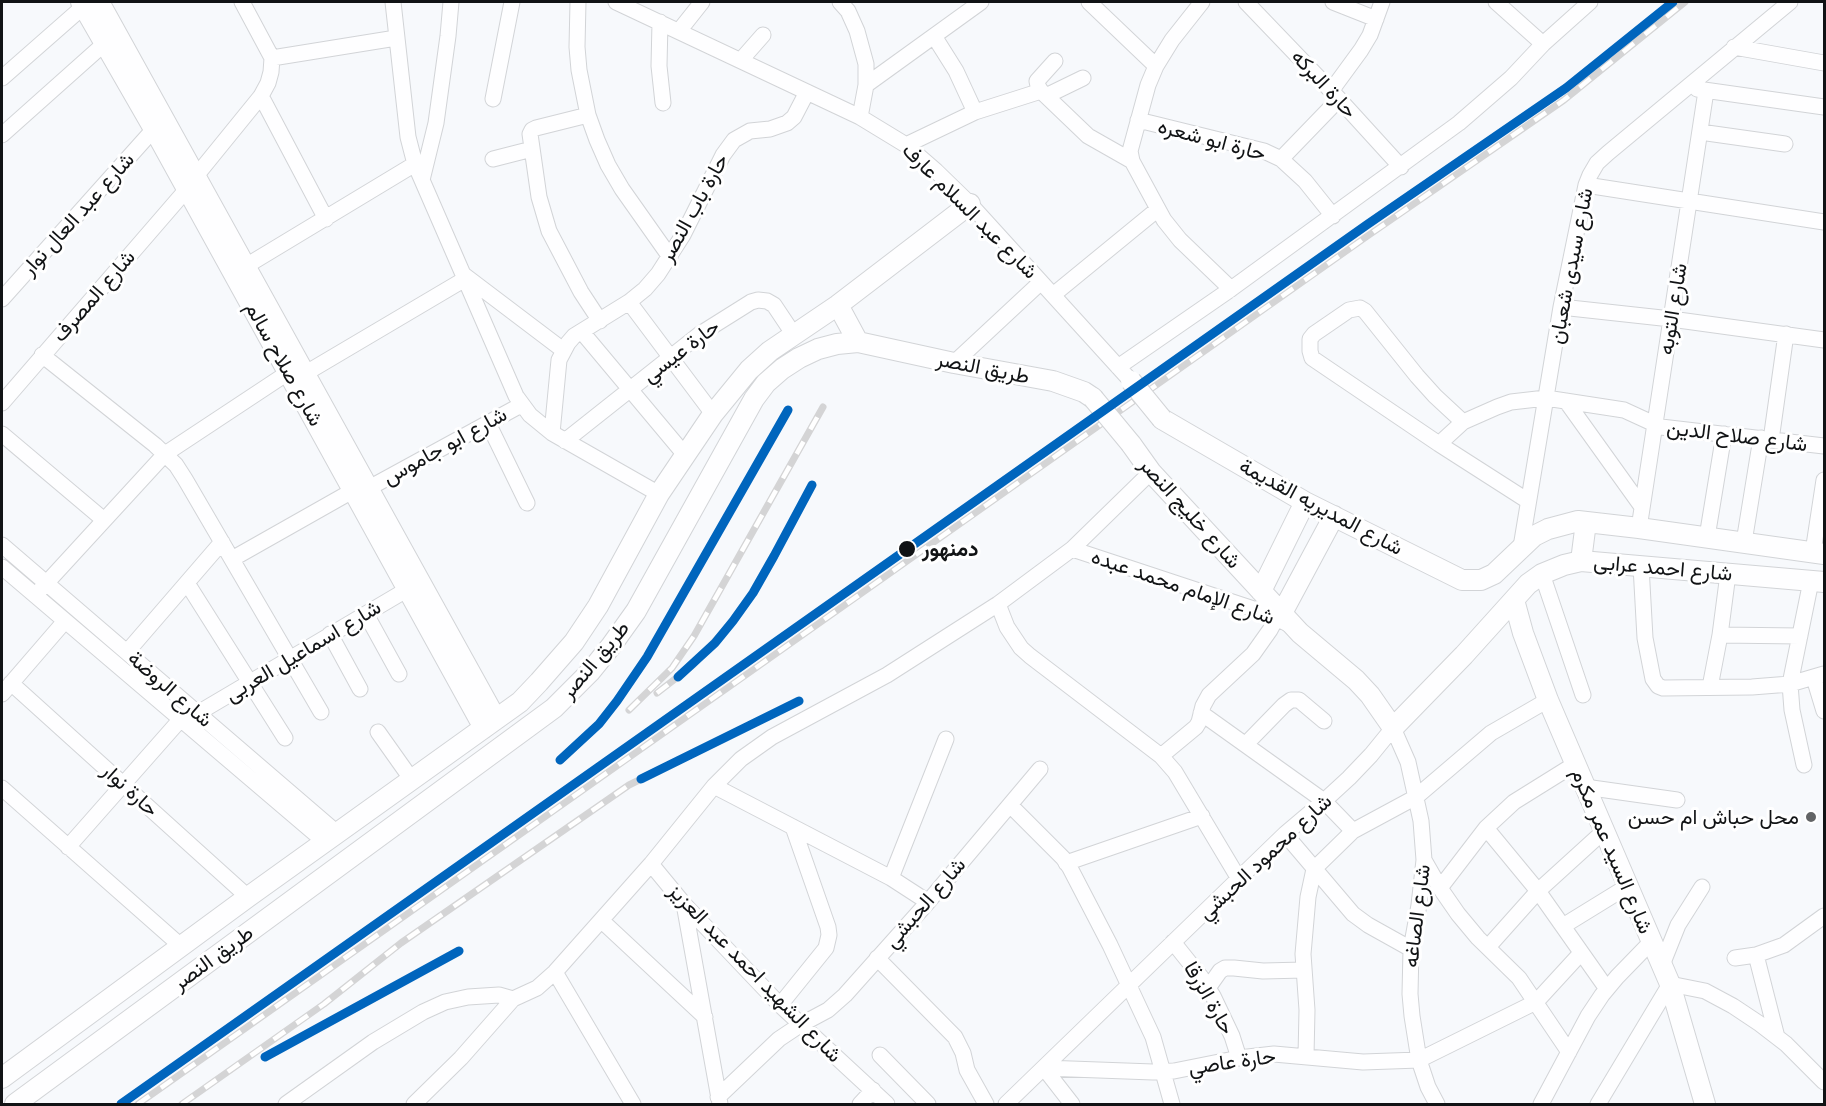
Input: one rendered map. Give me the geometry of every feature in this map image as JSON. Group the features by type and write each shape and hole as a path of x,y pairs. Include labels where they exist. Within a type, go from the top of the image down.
{"main road":[{"name":"شارع صلاح سالم","path":"88,3 104,44 154,129 246,266 297,373"},
{"name":"شارع صلاح سالم","path":"88,3 191,182 490,724"},
{"name":"طريق النصر","path":"2,1078 248,897 520,702 574,642 598,606 659,494 712,414 749,370 770,351 838,305 970,204"},
{"path":"838,305 858,342"},
{"name":"طريق النصر","path":"15,1104 545,715 590,672 626,625 754,399 766,383 799,358 818,349 858,342 1053,381 1084,392 1093,399 1131,444"},
{"name":"شارع المديريه القديمة","path":"1124,374 1162,418 1305,502 1462,580 1481,580 1494,574 1521,547"},
{"name":"شارع خليج النصر","path":"1131,444 1151,472 1261,591 1280,615 1300,633"},
{"name":"شارع صلاح سالم","path":"362,489 408,589 490,724"},
{"path":"1261,591 1305,502"},
{"path":"1280,615 1334,516"},
{"path":"1581,561 1586,522"},
{"name":"شارع احمد عرابى","path":"1521,547 1534,536 1548,529 1563,524 1586,522 1819,553"},
{"name":"شارع احمد عرابى","path":"1514,600 1528,584 1542,574 1581,561 1818,581"},
{"name":"شارع السيد عمر مكرم","path":"1514,600 1523,633 1548,700 1670,984 1703,1103"},
{"name":"شارع محمود الحبشي","path":"1393,728 1514,600"},
{"path":"598,606 601,613 612,623 626,625"},
{"name":"شارع الإمام محمد عبده","path":"1300,633 1356,680 1393,728"},
{"path":"574,642 592,649 600,660"}],"street":[{"path":"242,2 272,58 396,38"},
{"path":"393,2 408,137 415,164 521,405 552,433 659,494"},
{"path":"422,180 436,123 451,2"},
{"path":"493,99 512,2"},
{"path":"578,2 579,70 588,115 597,140 617,181 670,257"},
{"name":"شارع عبد السلام عارف","path":"616,2 860,117 906,145 970,204 1124,374"},
{"path":"679,31 702,2"},
{"path":"866,85 981,2"},
{"path":"1089,2 1156,66"},
{"path":"1202,2 1172,40 1156,66 1130,146 1130,156 1158,210 1180,240 1231,289"},
{"path":"1333,2 1376,19"},
{"path":"1281,159 1335,95 1361,50 1382,2"},
{"path":"1496,2 1543,44"},
{"path":"1124,374 1231,289 1401,167 1473,111 1590,2"},
{"name":"شارع سيدى شعبان","path":"1521,547 1561,307 1586,185 1597,164 1608,153 1734,46 1790,2"},
{"path":"2,78 88,3"},
{"name":"حارة البركه","path":"1252,4 1401,167"},
{"path":"849,5 864,53 867,75 860,117"},
{"path":"660,21 659,66 663,103"},
{"path":"741,60 763,35"},
{"path":"934,36 956,71 975,112"},
{"path":"2,135 104,44"},
{"path":"1734,46 1824,63"},
{"name":"شارع المصرف","path":"2,403 191,182 261,96 268,83 272,58"},
{"path":"1055,61 1037,81 1044,94 1088,136 1132,161"},
{"path":"906,145 975,112 1044,94 1083,78"},
{"path":"1685,88 1824,107"},
{"name":"شارع التوبه","path":"1639,528 1707,91"},
{"name":"حارة باب النصر","path":"563,350 582,332 645,289 670,257 728,147 734,140 750,131 770,129 787,123 794,117 807,92"},
{"path":"261,96 326,219"},
{"path":"588,115 532,130 530,134 539,197 549,231 581,292 600,321"},
{"name":"حارة ابو شعره","path":"1138,120 1264,151 1281,159 1305,181 1333,216"},
{"name":"شارع عبد العال نوار","path":"2,299 154,129"},
{"path":"1700,132 1785,144"},
{"path":"493,159 532,149"},
{"path":"246,266 415,164"},
{"path":"1586,185 1824,222"},
{"path":"1053,295 1158,210"},
{"path":"463,276 563,350 552,433"},
{"path":"36,596 165,454 297,373 463,276"},
{"path":"954,363 1041,282"},
{"name":"حارة عيسي","path":"565,441 670,358 724,318 751,302 766,301 774,305 794,335"},
{"path":"629,302 712,414"},
{"path":"1561,307 1824,340"},
{"path":"1463,422 1435,396 1365,311 1360,308 1349,310 1310,339 1312,358 1528,501"},
{"path":"582,332 685,455"},
{"path":"1744,542 1786,334"},
{"path":"42,355 165,454 185,479 321,712"},
{"name":"شارع صلاح الدين","path":"1439,444 1463,422 1504,405 1546,398 1624,410 1655,425 1824,446"},
{"path":"1566,401 1642,507"},
{"name":"شارع ابو جاموس","path":"232,559 521,405"},
{"path":"488,423 528,503"},
{"path":"2,434 104,520"},
{"path":"1707,537 1724,434"},
{"path":"414,1104 461,1059 513,999 537,988 555,972 651,864 714,786 741,759 772,737 887,675 998,604 1072,549 1151,472"},
{"path":"1819,553 1824,480"},
{"path":"127,652 222,542"},
{"name":"شارع الروضة","path":"2,545 198,713 331,838"},
{"name":"شارع الإمام محمد عبده","path":"1072,549 1280,615"},
{"path":"1641,566 1645,638 1655,683 1663,688 1790,684 1819,676 1824,711"},
{"name":"شارع الروضة","path":"2,567 180,720 331,838"},
{"path":"1542,574 1583,695"},
{"path":"1710,687 1728,574"},
{"path":"1804,765 1791,710 1790,684 1800,636 1818,581"},
{"path":"187,583 285,738"},
{"name":"شارع اسماعيل العربى","path":"198,713 408,589"},
{"path":"998,604 1011,633 1030,656 1161,756 1175,772 1239,879"},
{"path":"366,614 399,674"},
{"path":"1161,756 1196,727 1205,700 1253,654 1280,615"},
{"path":"6,688 65,621"},
{"path":"330,634 360,689"},
{"path":"1720,635 1800,636"},
{"name":"حارة نوار","path":"6,688 123,784 248,897"},
{"path":"1246,744 1291,700 1299,700 1324,721"},
{"path":"1306,1056 1307,1010 1303,954 1308,897 1314,869 1353,831 1416,798 1491,733 1548,700"},
{"path":"1202,713 1324,801 1353,831"},
{"path":"68,847 180,720"},
{"name":"شارع الصاغه","path":"1393,728 1407,762 1421,821 1424,860 1411,949 1411,1005 1419,1060 1428,1087 1437,1104"},
{"name":"شارع محمود الحبشي","path":"1006,1104 1285,834 1324,801 1371,755 1393,728"},
{"path":"378,732 412,780"},
{"path":"891,878 946,739"},
{"path":"1440,888 1486,828 1514,802 1575,764"},
{"name":"شارع الحبشي","path":"719,1100 779,1039 828,1010 845,994 928,902 1040,769"},
{"path":"714,786 891,878 928,902"},
{"path":"1585,787 1677,800"},
{"path":"2,788 181,946"},
{"path":"1010,806 1066,863 1110,945 1153,1038 1172,1104"},
{"path":"1066,863 1202,816"},
{"path":"780,1005 826,948 829,935 793,827"},
{"path":"1486,828 1538,891 1607,989"},
{"path":"1488,947 1538,891 1605,831"},
{"path":"1285,834 1353,914 1411,949"},
{"path":"1424,860 1458,914 1519,978 1569,1052"},
{"name":"شارع الشهيد احمد عبد العزيز","path":"651,864 684,904 780,1005 887,1104"},
{"path":"1563,926 1628,886"},
{"path":"1662,965 1678,925 1702,887"},
{"path":"684,904 719,1100"},
{"path":"1735,958 1756,955 1784,945 1824,916"},
{"path":"602,921 705,1017"},
{"name":"حارة الزرقا","path":"1173,942 1208,988 1223,1016 1239,1058"},
{"path":"1541,1104 1588,1016 1617,977 1652,942"},
{"path":"1419,1060 1536,1002 1581,953"},
{"path":"1756,955 1777,1037"},
{"path":"878,958 955,1037 963,1053 967,1071 986,1104"},
{"path":"1208,988 1220,971 1225,968 1263,972 1304,970"},
{"path":"555,972 633,1104"},
{"path":"1598,1104 1670,984 1705,991 1733,1006 1777,1037 1824,1082"},
{"path":"286,1104 373,1042 423,1012 445,1002 468,997 499,995 513,999"},
{"name":"حارة عاصي","path":"1044,1068 1163,1072 1274,1054 1363,1062 1419,1060"},
{"path":"880,1055 928,1104"},
{"path":"1044,1068 1072,1104"},
{"path":"860,1104 873,1090"}],"railway":[{"path":"138,1104 1366,237 1564,100 1685,2"},
{"path":"629,710 672,668 694,636 823,407"},
{"path":"560,761 599,724 647,657 788,410"},
{"path":"657,693 693,665 733,621 753,593 812,485"},
{"path":"182,1104 324,1004 401,943 629,785 799,701"},
{"path":"265,1057 459,951"}],"transit line":[{"path":"121,1104 1368,224 1566,88 1673,2"},
{"path":"560,760 599,724 647,657 788,410"},
{"path":"678,677 715,643 753,593 812,485"},
{"path":"641,779 799,701"},
{"path":"265,1057 459,951"}],"place":[{"name":"دمنهور","path":"907,549"},
{"name":"محل حباش ام حسن","path":"1811,817"}]}
